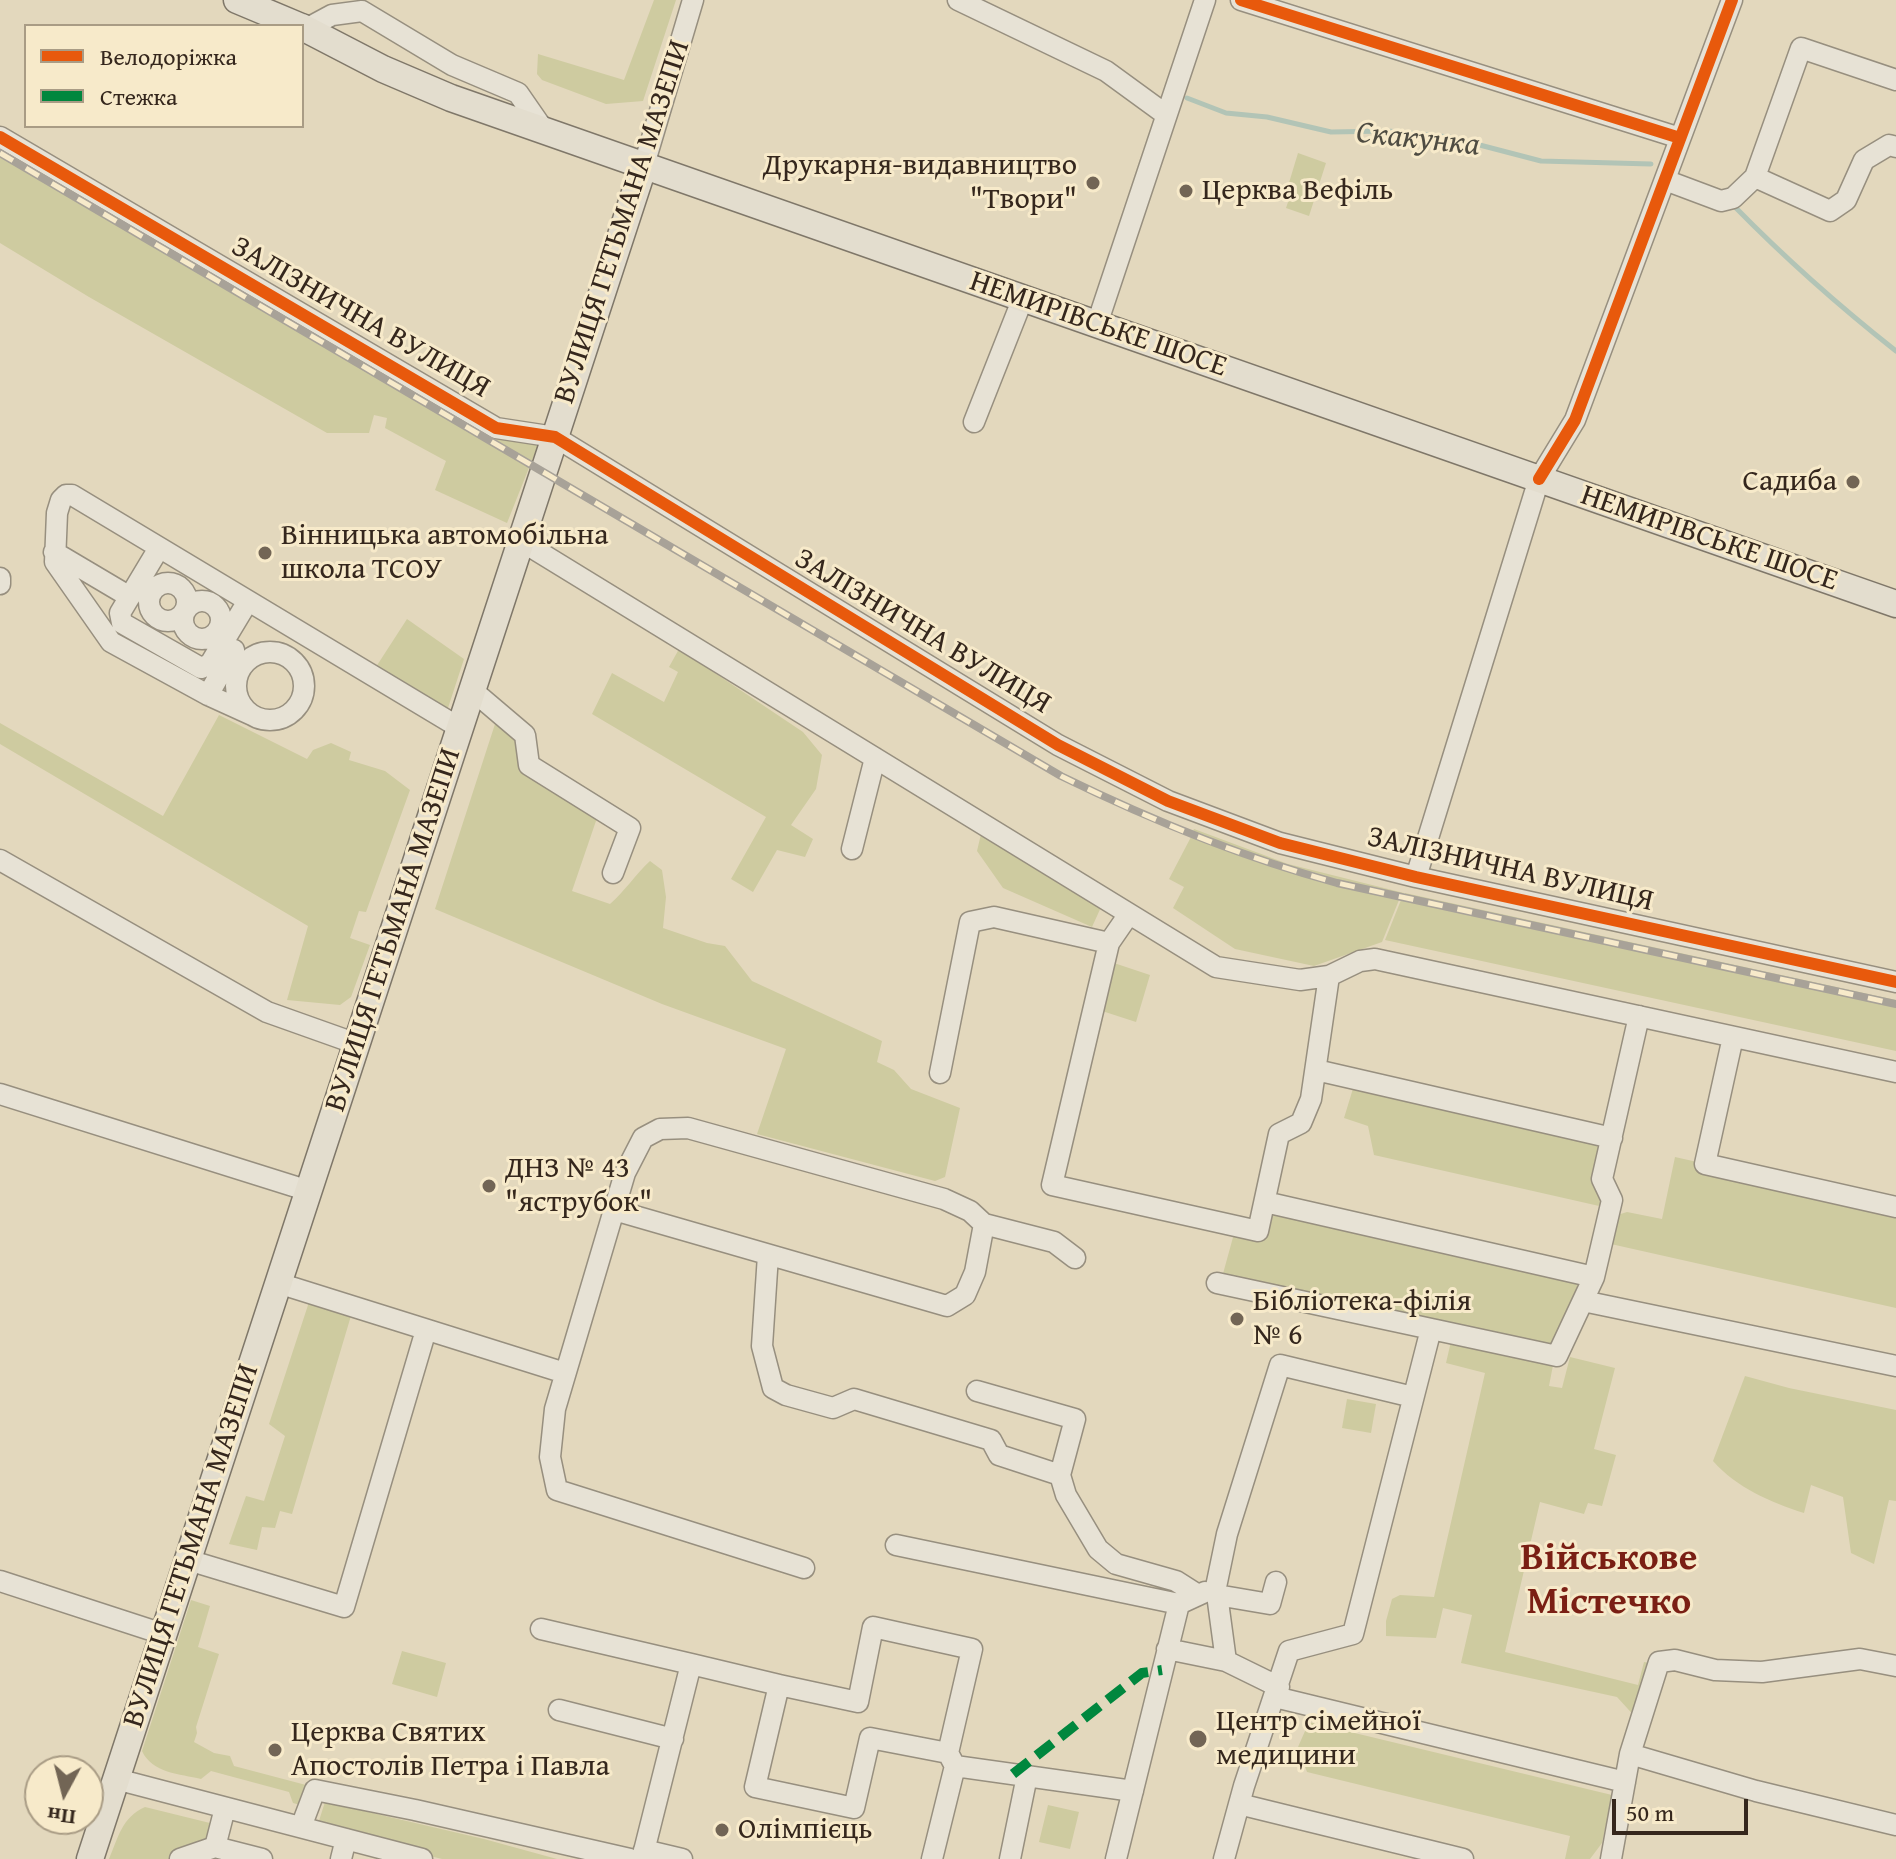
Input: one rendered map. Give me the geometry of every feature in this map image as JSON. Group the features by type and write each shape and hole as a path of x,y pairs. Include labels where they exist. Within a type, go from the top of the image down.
{"main road":[{"name":"НЕМИРІВСЬКЕ ШОСЕ","path":"237,0 296,24"},
{"name":"НЕМИРІВСЬКЕ ШОСЕ","path":"272,0 300,24"},
{"name":"НЕМИРІВСЬКЕ ШОСЕ","path":"304,28 437,93 1896,604"},
{"name":"ВУЛИЦЯ ГЕТЬМАНА МАЗЕПИ","path":"90,1859 644,165"}],"street":[{"name":"ВУЛИЦЯ ГЕТЬМАНА МАЗЕПИ","path":"644,165 693,0"},
{"path":"958,0 1106,71 1165,114"},
{"path":"1097,324 1205,0"},
{"path":"1241,0 1680,138"},
{"path":"1416,877 1539,479 1575,420 1732,0"},
{"path":"304,27 332,15 362,11 452,65 518,93 545,132"},
{"path":"1665,180 1721,201 1733,198 1755,177 1801,48 1896,80"},
{"name":"ЗАЛІЗНИЧНА ВУЛИЦЯ","path":"0,137 496,428 555,437 1072,752 1168,801 1280,843 1416,877 1896,982"},
{"path":"1755,177 1830,211 1846,200 1864,160 1889,145 1896,147"},
{"path":"974,422 1023,298"},
{"path":"252,715 115,645 57,568 54,552 59,506 66,495 72,495 460,728"},
{"path":"521,541 1216,967 1300,980 1329,976 1360,961 1375,959 1896,1072"},
{"path":"159,548 140,591 119,617 122,623 201,668 210,664 254,605"},
{"path":"54,552 140,591 149,598 150,610 159,619 171,621 185,610"},
{"path":"208,695 254,605"},
{"path":"472,690 525,735 529,765 630,828 613,873"},
{"path":"852,849 875,758"},
{"path":"0,860 267,1012 357,1044"},
{"path":"1129,914 1109,943 1052,1185 1258,1231 1279,1134 1301,1123 1311,1099 1329,976"},
{"path":"940,1073 970,922 994,917 1109,943"},
{"path":"1217,1283 1557,1356 1594,1277 1612,1200 1602,1179 1639,1016"},
{"path":"1733,1037 1705,1164 1896,1207"},
{"path":"1316,1070 1612,1138"},
{"path":"0,1094 309,1191"},
{"path":"804,1568 557,1490 550,1457 555,1409 625,1173 643,1138 660,1129 688,1128 944,1199 970,1211 984,1224 1054,1242 1075,1258"},
{"path":"1265,1202 1594,1277"},
{"path":"614,1210 947,1306 965,1295 975,1272 984,1224"},
{"path":"768,1255 762,1346 773,1388 786,1395 833,1408 854,1399 975,1435 991,1440 999,1455 1060,1475"},
{"path":"278,1283 565,1373"},
{"path":"1583,1301 1896,1366"},
{"path":"1224,1859 1289,1651 1353,1634 1431,1329"},
{"path":"188,1560 344,1607 426,1330"},
{"path":"1226,1661 1211,1592 1280,1365 1413,1397"},
{"path":"977,1391 1075,1419 1060,1475 1066,1495 1098,1549 1116,1564 1211,1592 1270,1604 1276,1582"},
{"path":"896,1545 1179,1604 1211,1592"},
{"path":"0,1581 163,1634"},
{"path":"1116,1859 1179,1604"},
{"path":"541,1629 858,1702 873,1627 972,1649 932,1859"},
{"path":"1167,1649 1226,1661 1277,1692 1625,1782"},
{"path":"1611,1859 1630,1754 1659,1662 1675,1660 1715,1670 1762,1672 1860,1659 1896,1666"},
{"path":"639,1856 691,1664"},
{"path":"779,1685 755,1787 854,1808 870,1738 1027,1776 1133,1791"},
{"path":"559,1710 673,1739"},
{"path":"1630,1754 1756,1791 1896,1825"},
{"path":"1010,1859 1027,1776"},
{"path":"116,1779 301,1827 344,1849 422,1859"},
{"path":"301,1827 315,1790 639,1856 682,1859"},
{"path":"1239,1804 1463,1859"},
{"path":"215,1847 225,1808"},
{"path":"180,1859 215,1847 262,1859"}],"shaded area":[{"path":"654,0 676,0 643,101 606,104 542,80 537,74 538,54 624,80"},
{"path":"0,137 496,428 542,435 507,523 435,490 446,461 385,428 387,418 374,415 369,433 327,433 0,243"},
{"path":"1298,153 1326,163 1309,216 1286,208 1289,199 1285,196"},
{"path":"407,619 464,659 447,711 374,670"},
{"path":"679,649 803,732 822,755 816,789 791,825 813,839 805,857 777,850 753,892 731,879 766,817 592,714 612,673 664,702 678,672 669,667"},
{"path":"219,715 307,759 313,750 331,743 351,752 349,760 385,771 410,790 366,912 359,911 350,938 370,945 351,997 340,1005 287,1000 308,926 0,744 0,723 163,816"},
{"path":"495,724 516,740 519,771 597,818 572,891 610,904 650,861 662,870 666,897 663,928 725,946 752,981 882,1041 877,1062 894,1070 911,1089 960,1108 945,1177 935,1181 757,1134 786,1049 662,1004 435,909"},
{"path":"1194,829 1288,864 1404,893 1401,898 1271,864 1192,834"},
{"path":"981,834 1102,905 1092,927 1003,888 977,851"},
{"path":"1191,837 1273,867 1399,900 1382,942 1314,966 1235,949 1173,908 1184,887 1169,879"},
{"path":"1405,893 1896,1000 1896,1004 1402,898"},
{"path":"1401,900 1896,1006 1896,1051 1385,940"},
{"path":"1114,963 1150,975 1136,1022 1099,1010"},
{"path":"1355,1082 1606,1138 1608,1208 1374,1155 1368,1126 1344,1118"},
{"path":"1675,1157 1896,1207 1896,1308 1602,1242 1608,1218 1627,1212 1662,1219"},
{"path":"1267,1205 1589,1279 1555,1353 1221,1281 1235,1230 1260,1235"},
{"path":"310,1299 353,1309 292,1514 280,1511 275,1528 262,1527 257,1550 229,1544 246,1496 264,1501 285,1436 269,1424"},
{"path":"1452,1337 1554,1360 1549,1386 1562,1388 1570,1357 1615,1368 1594,1449 1616,1455 1602,1506 1588,1503 1584,1514 1540,1502 1505,1652 1638,1685 1644,1662 1655,1664 1638,1720 1617,1697 1461,1663 1472,1615 1443,1608 1436,1638 1386,1636 1386,1621 1392,1599 1400,1595 1434,1597 1485,1373 1446,1363"},
{"path":"1745,1376 1896,1410 1896,1501 1889,1500 1874,1564 1851,1553 1843,1497 1811,1485 1804,1513 1755,1493 1722,1471 1713,1461"},
{"path":"1347,1399 1376,1404 1371,1433 1342,1428"},
{"path":"191,1600 210,1606 198,1647 219,1654 194,1742 214,1753 230,1756 234,1766 306,1785 308,1807 293,1803 289,1792 211,1771 201,1779 167,1771 152,1764 142,1751"},
{"path":"402,1651 446,1663 437,1697 392,1684"},
{"path":"1309,1722 1612,1795 1602,1843 1590,1859 1565,1859 1570,1836 1307,1772 1298,1747"},
{"path":"325,1802 557,1859 442,1859 317,1827"},
{"path":"1048,1805 1079,1812 1070,1849 1039,1842"},
{"path":"145,1807 214,1824 210,1842 174,1859 109,1859 126,1822"}],"waterway":[{"name":"Скакунка","path":"1187,98 1226,113 1267,117 1331,132 1388,131 1449,137 1541,161 1651,164"},
{"name":"Скакунка","path":"1735,207 1813,282 1896,351"}],"railway":[{"path":"0,153 1061,776 1129,808 1231,849 1337,883 1896,1004"}],"marked path":[{"path":"1013,1774 1142,1673 1162,1670"}],"cycle path":[{"path":"1241,0 1680,138"},
{"path":"1539,479 1575,420 1732,0"},
{"path":"0,137 496,428 555,437 1058,745 1168,801 1280,843 1416,877 1896,982"}],"place":[{"name":"Друкарня-видавництво \"Твори\"","path":"1093,183"},
{"name":"Церква Вефіль","path":"1186,191"},
{"name":"Садиба","path":"1853,482"},
{"name":"Вінницька автомобільна школа ТСОУ","path":"265,553"},
{"name":"ДНЗ № 43 \"яструбок\"","path":"489,1186"},
{"name":"Бібліотека-філія № 6","path":"1237,1319"},
{"name":"Центр сімейної медицини","path":"1198,1739"},
{"name":"Церква Святих Апостолів Петра і Павла","path":"275,1750"},
{"name":"Олімпієць","path":"722,1830"}],"district":[{"name":"Військове Містечко","path":"1609,1581"}]}
